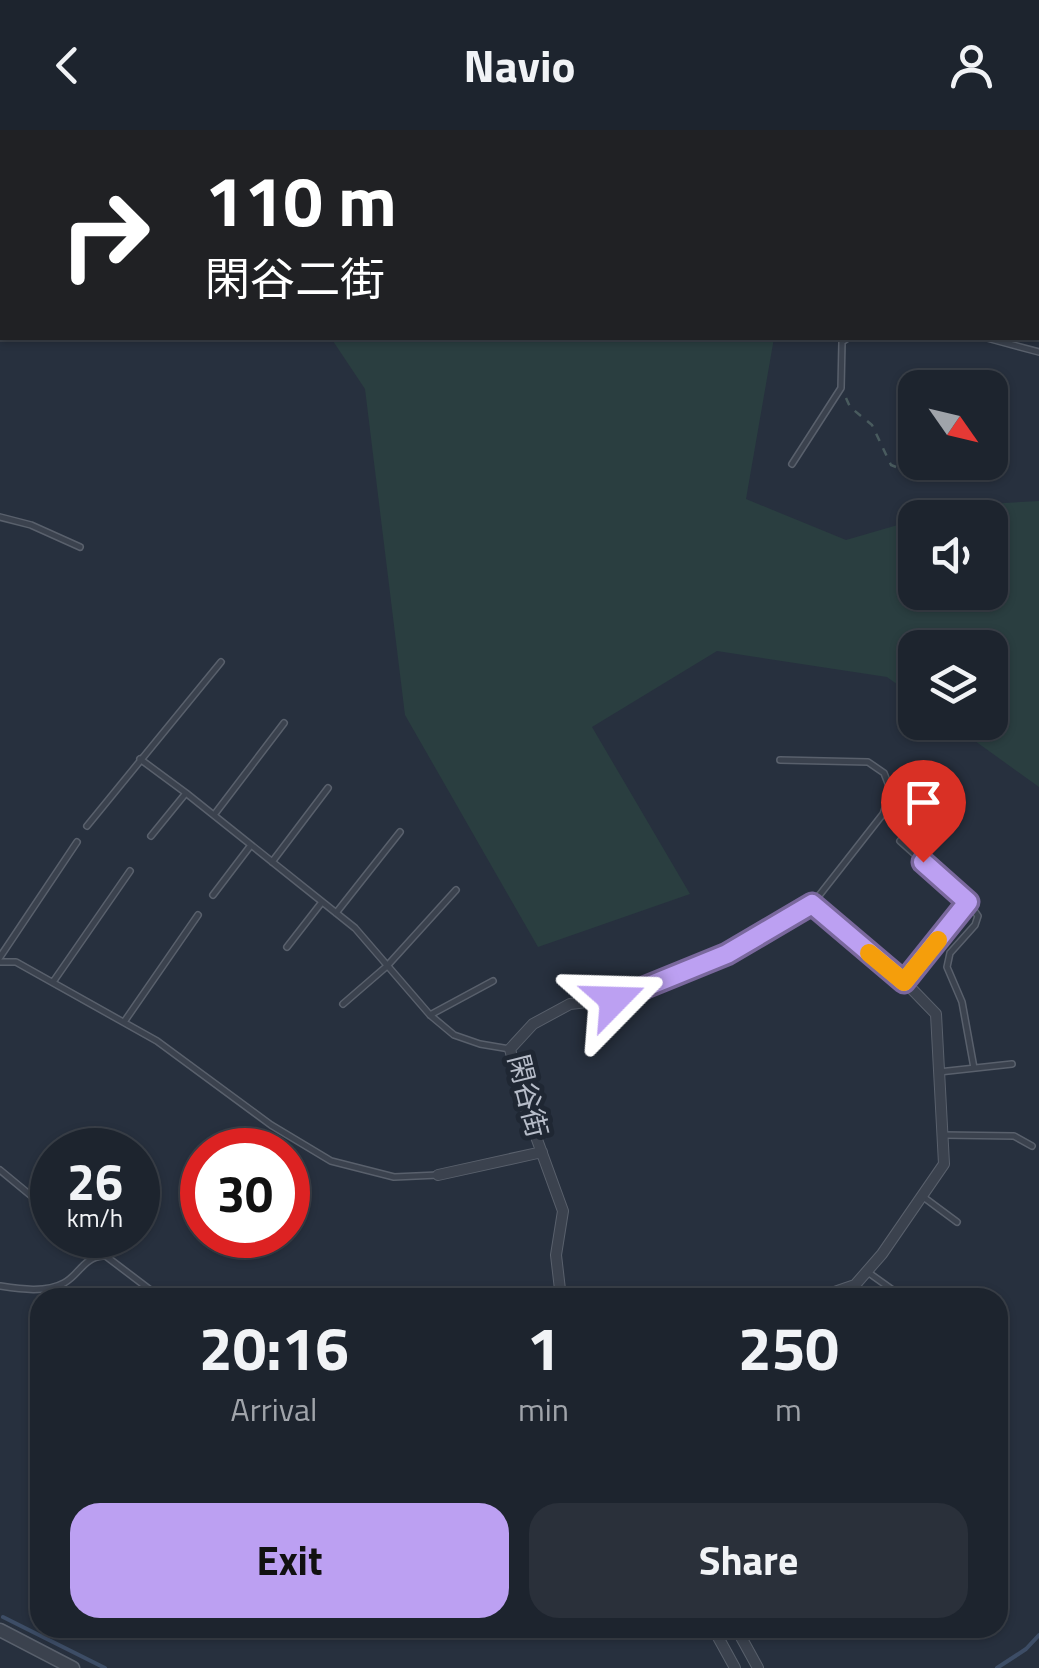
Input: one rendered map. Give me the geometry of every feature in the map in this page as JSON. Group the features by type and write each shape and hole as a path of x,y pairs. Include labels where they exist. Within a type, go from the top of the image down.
{"street":[{"path":"812,904 936,1014 944,1164 867,1272 846,1288"},
{"name":"閑谷街","path":"560,1288 556,1255 563,1211 523,1101 510,1049 533,1024 570,1004 614,1000 727,954 812,904"},
{"path":"438,1174 542,1152"},
{"path":"0,1630 73,1668"},
{"path":"718,1638 735,1668"},
{"path":"742,1638 758,1668"}],"lane":[{"path":"792,464 841,388 845,340"},
{"path":"994,340 1039,352"},
{"path":"0,517 31,525 80,546"},
{"path":"87,826 221,662"},
{"path":"214,815 284,723"},
{"path":"140,760 355,928 430,1015 454,1036 510,1049"},
{"path":"780,760 868,762 884,773 892,791 883,814 812,904"},
{"path":"272,862 328,788"},
{"path":"151,836 186,793"},
{"path":"931,805 900,842 968,902 978,916 975,925 950,953 947,966 962,1002 974,1068"},
{"path":"336,913 400,832"},
{"path":"77,842 0,959 16,962 157,1040 271,1126 331,1161 394,1176 438,1174"},
{"path":"214,896 251,846"},
{"path":"53,982 130,870"},
{"path":"343,1004 388,966 456,890"},
{"path":"286,947 322,902"},
{"path":"904,982 968,902"},
{"path":"124,1022 198,915"},
{"path":"430,1015 493,981"},
{"path":"940,1072 1012,1064"},
{"path":"943,1136 1014,1136 1032,1146"},
{"path":"0,1170 30,1195"},
{"path":"922,1196 958,1222"},
{"path":"48,1288 64,1283 91,1258"},
{"path":"106,1258 147,1288"},
{"path":"867,1272 890,1288"},
{"path":"0,1276 9,1288"},
{"path":"0,1286 30,1289"}],"path":[{"path":"841,388 850,407 872,425 891,465 898,468"}],"green space":[{"path":"332,340 774,340 746,499 846,540 898,525 898,610 1008,610 1008,503 1039,501 1039,787 974,740 1008,740 1008,630 898,630 898,685 887,677 717,651 592,727 690,894 538,947 405,715 365,389"}],"waterway":[{"path":"3,1617 30,1630"},
{"path":"997,1668 1039,1635"},
{"path":"45,1638 105,1668"}],"slow traffic":[{"path":"869,953 904,982 938,940"}],"route":[{"path":"614,1000 727,954 812,904 904,982 968,902 923,862"}]}
